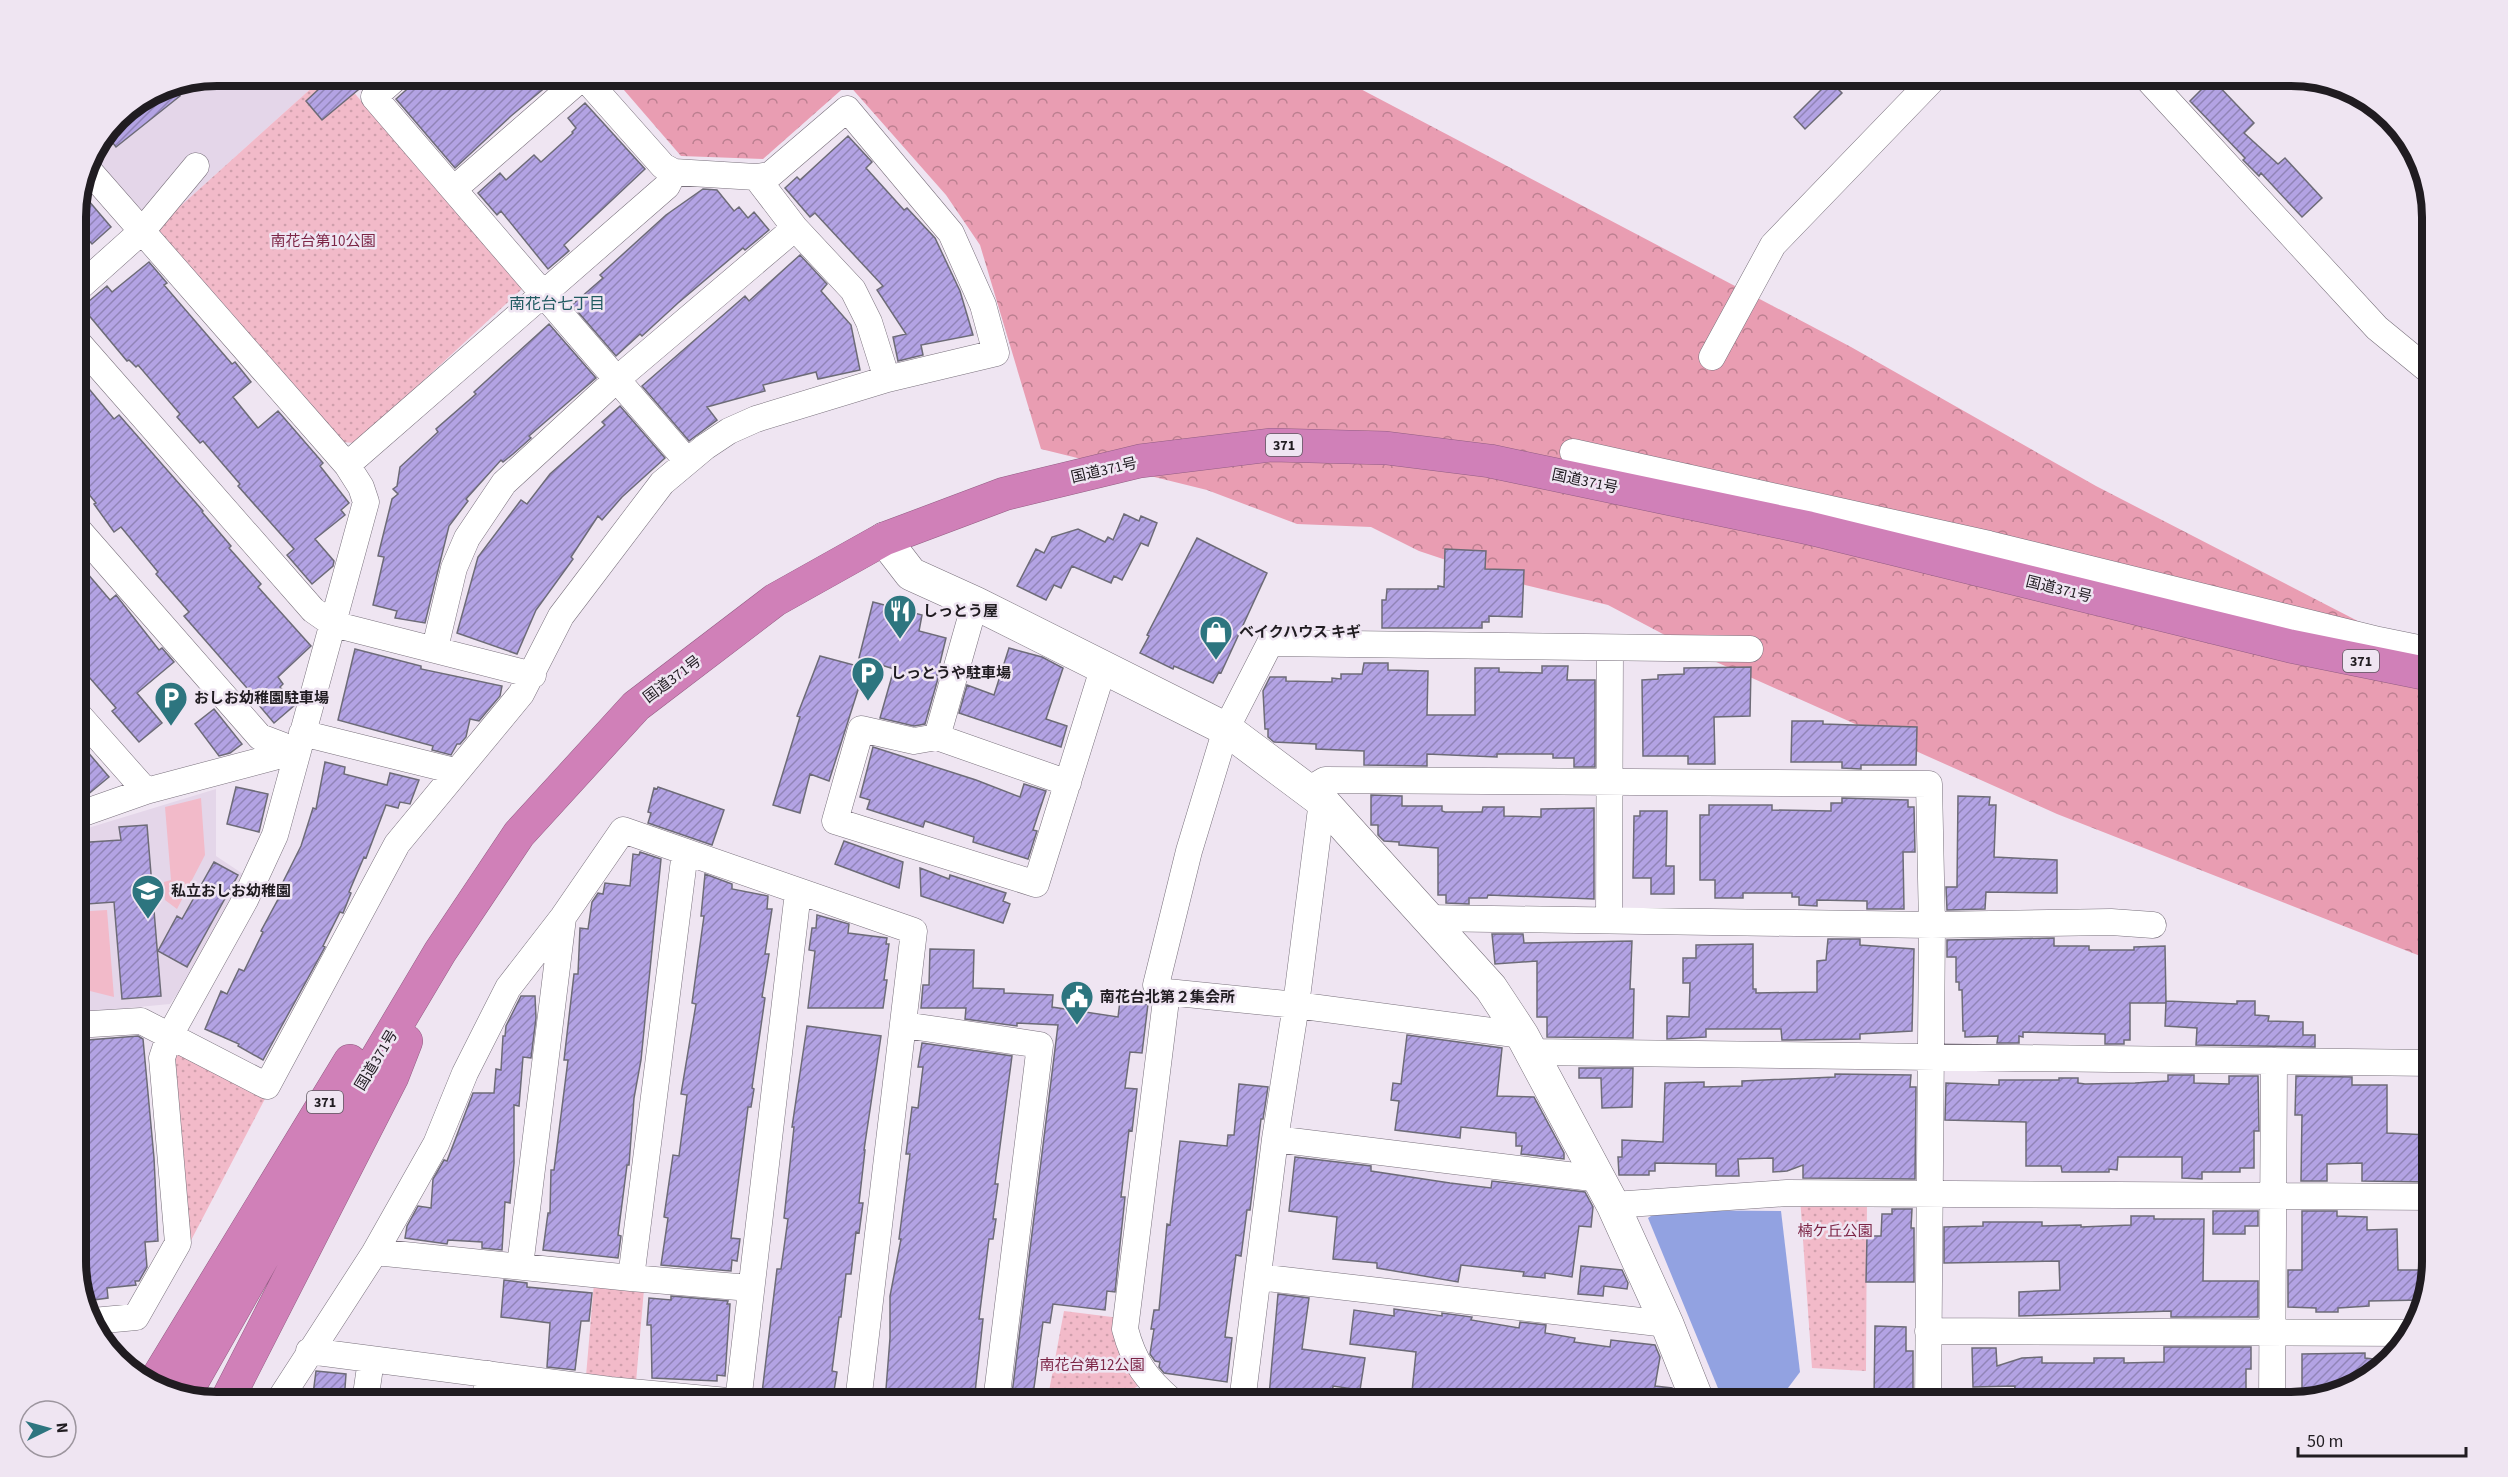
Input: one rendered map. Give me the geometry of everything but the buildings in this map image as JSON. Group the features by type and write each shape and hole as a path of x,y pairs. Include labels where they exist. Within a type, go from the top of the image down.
{"highway":[{"name":"国道371号","path":"188,1388 358,1090 441,952 519,834 561,786 636,706 775,600 884,539 1004,494 1140,461 1272,445 1386,448 1490,461 1809,528 2290,646 2422,673"},
{"name":"371","path":"158,1377 402,975 453,903 519,834"},
{"name":"371","path":"232,1391 392,1077 441,952"}],"street":[{"path":"386,86 374,97 687,461"},
{"path":"454,189 572,86"},
{"path":"86,1024 141,1021 267,1086 397,844 455,771 521,694 533,675 561,616 662,483 687,461 729,431 756,419 887,379 996,353 983,305 951,233 847,110 770,175 756,177 674,172 663,166 593,86"},
{"path":"1712,357 1773,245 1926,86"},
{"path":"2154,86 2377,328 2422,365"},
{"path":"86,281 142,231 196,166"},
{"path":"346,465 667,186 674,172"},
{"path":"92,174 346,465 361,487 366,502 275,835 245,900 169,1037 162,1058 178,1244 136,1317 100,1320"},
{"path":"756,177 795,228 853,290 862,306 887,379"},
{"path":"435,648 454,568 467,538 504,483 616,380 795,228"},
{"path":"86,352 313,610 333,624 435,648 533,675"},
{"path":"1573,452 1989,544 2422,649"},
{"path":"86,539 260,737 300,742 455,771"},
{"path":"884,539 911,574 975,603 1226,729 1315,795 1491,988 1526,1044 1607,1192 1667,1324 1694,1391"},
{"path":"937,738 975,603"},
{"path":"1750,649 1270,644 1226,729 1189,851 1156,985 1167,992 1296,1005 1526,1044 1931,1056 2422,1063"},
{"path":"1609,920 1610,648"},
{"path":"1068,783 937,738 914,741 861,729 835,821 1036,884 1068,783 1103,669"},
{"path":"86,723 146,791"},
{"path":"86,812 300,742"},
{"path":"1243,1391 1275,1139 1296,1005 1315,795 1324,780 1929,784 1932,925 1928,1391"},
{"path":"285,1391 375,1252 436,1144 465,1073 508,988 563,918 622,830 914,931 859,1391"},
{"path":"631,1278 685,852"},
{"path":"739,1391 798,892"},
{"path":"520,1266 563,918"},
{"path":"1426,918 1932,925 2111,922 2153,925"},
{"path":"1160,1391 1132,1355 1125,1329 1167,992"},
{"path":"904,1025 1040,1045 997,1391"},
{"path":"2272,1391 2274,1061"},
{"path":"1275,1139 1607,1192 2422,1197"},
{"path":"375,1252 631,1278 750,1287"},
{"path":"1258,1277 1667,1324"},
{"path":"1928,1331 2401,1333"},
{"path":"309,1351 488,1374 582,1391"},
{"path":"367,1391 371,1360"},
{"path":"486,1391 488,1374"}],"shaded area":[{"path":"314,86 155,229 97,162 112,137 137,112 166,95 191,88"},
{"name":"私立おしお幼稚園","path":"216,789 216,856 243,874 197,966 170,1004 86,1012 86,829"}],"green space":[{"name":"南花台第10公園","path":"314,86 348,86 522,289 356,443 340,442 155,229"},
{"path":"621,86 846,86 763,159 681,156"},
{"path":"850,86 1355,86 1851,347 2096,486 2422,655 2422,957 2057,814 1714,661 1608,605 1509,581 1419,551 1371,527 1297,524 1207,490 1041,449 980,245 946,195"},
{"path":"201,798 205,855 177,909 165,900 164,882 171,880 165,807"},
{"path":"107,910 114,997 86,991 86,911"},
{"path":"181,1051 268,1093 187,1248 172,1062"},
{"name":"楠ケ丘公園","path":"1800,1197 1867,1198 1866,1371 1812,1368"},
{"path":"594,1283 644,1289 636,1382 586,1376"},
{"name":"南花台第12公園","path":"1064,1311 1120,1318 1147,1381 1129,1391 1049,1391"}],"water":[{"path":"1660,1210 1781,1211 1800,1372 1788,1388 1719,1391 1648,1218"}],"place":[{"name":"しっとう屋","path":"900,640"},
{"name":"ベイクハウス キギ","path":"1216,661"},
{"name":"しっとうや駐車場","path":"868,702"},
{"name":"おしお幼稚園駐車場","path":"171,727"},
{"name":"私立おしお幼稚園","path":"148,920"},
{"name":"南花台北第２集会所","path":"1077,1026"}],"district":[{"name":"南花台七丁目","path":"557,303"}]}
